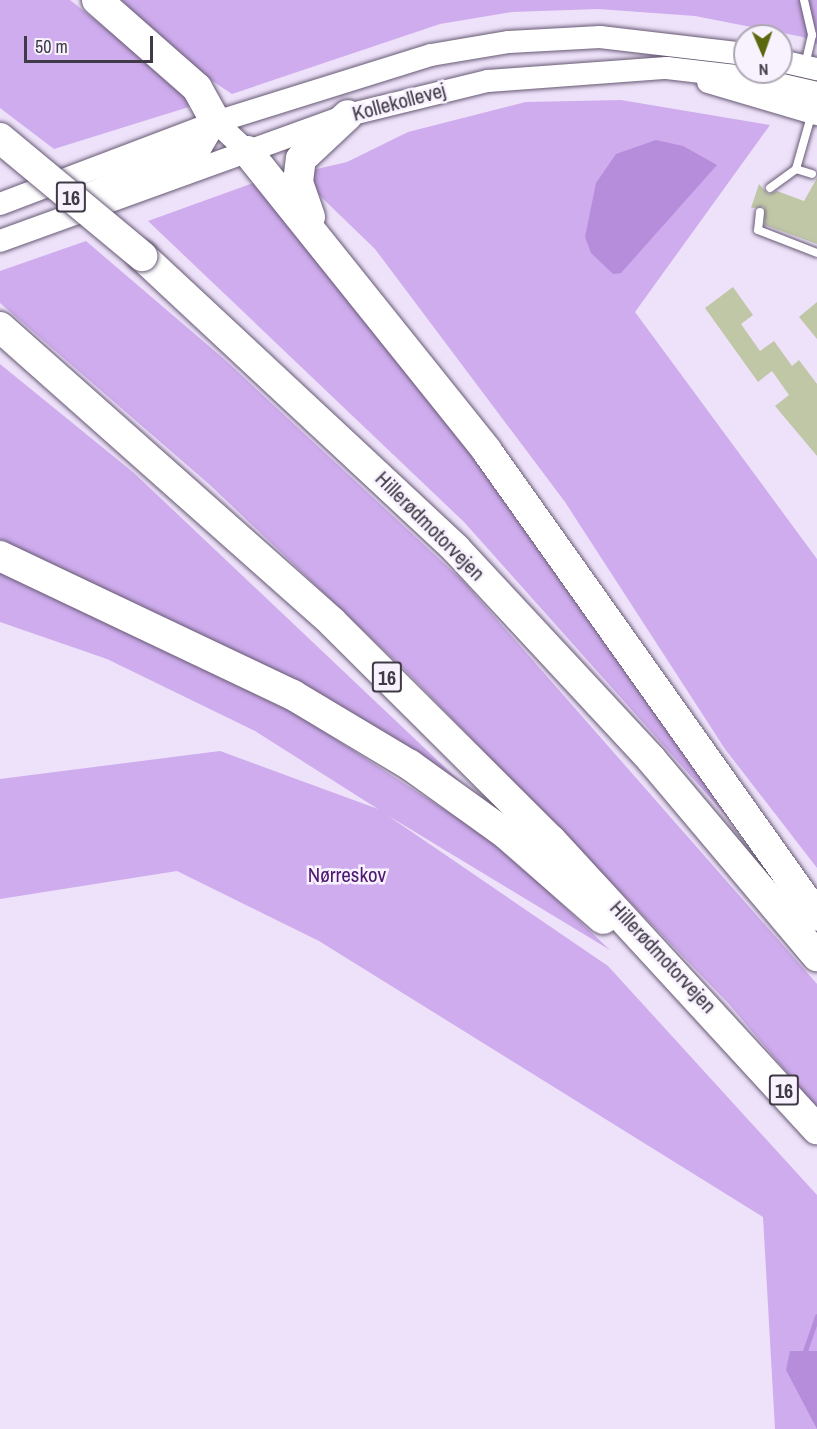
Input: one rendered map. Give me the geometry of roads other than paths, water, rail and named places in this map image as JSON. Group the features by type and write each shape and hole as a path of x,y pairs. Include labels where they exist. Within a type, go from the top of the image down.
{"highway":[{"path":"97,0 197,88 216,122"},
{"path":"316,231 298,182 301,159 348,116"},
{"name":"Hillerødmotorvejen","path":"0,138 142,256 456,549 651,759 817,957"},
{"path":"248,151 316,231 494,460 817,916"},
{"name":"Hillerødmotorvejen","path":"0,327 332,622 551,840 726,1025 817,1129"},
{"path":"0,556 292,695 410,765 506,834 726,1025"}],"street":[{"name":"Kollekollevej","path":"0,204 216,122 386,67 509,42 600,37 733,53"},
{"path":"793,64 811,68"},
{"name":"Kollekollevej","path":"0,241 348,116 488,81 667,68 752,78 816,106"},
{"path":"0,235 201,147 216,122 248,151"}],"lane":[{"path":"804,0 812,35 811,68"},
{"path":"770,188 796,169 816,106"},
{"path":"796,169 812,174"},
{"path":"760,212 758,230 817,253"}],"waterway":[{"path":"805,1351 817,1316"}],"park label":[{"name":"Nørreskov","path":"347,875"}]}
